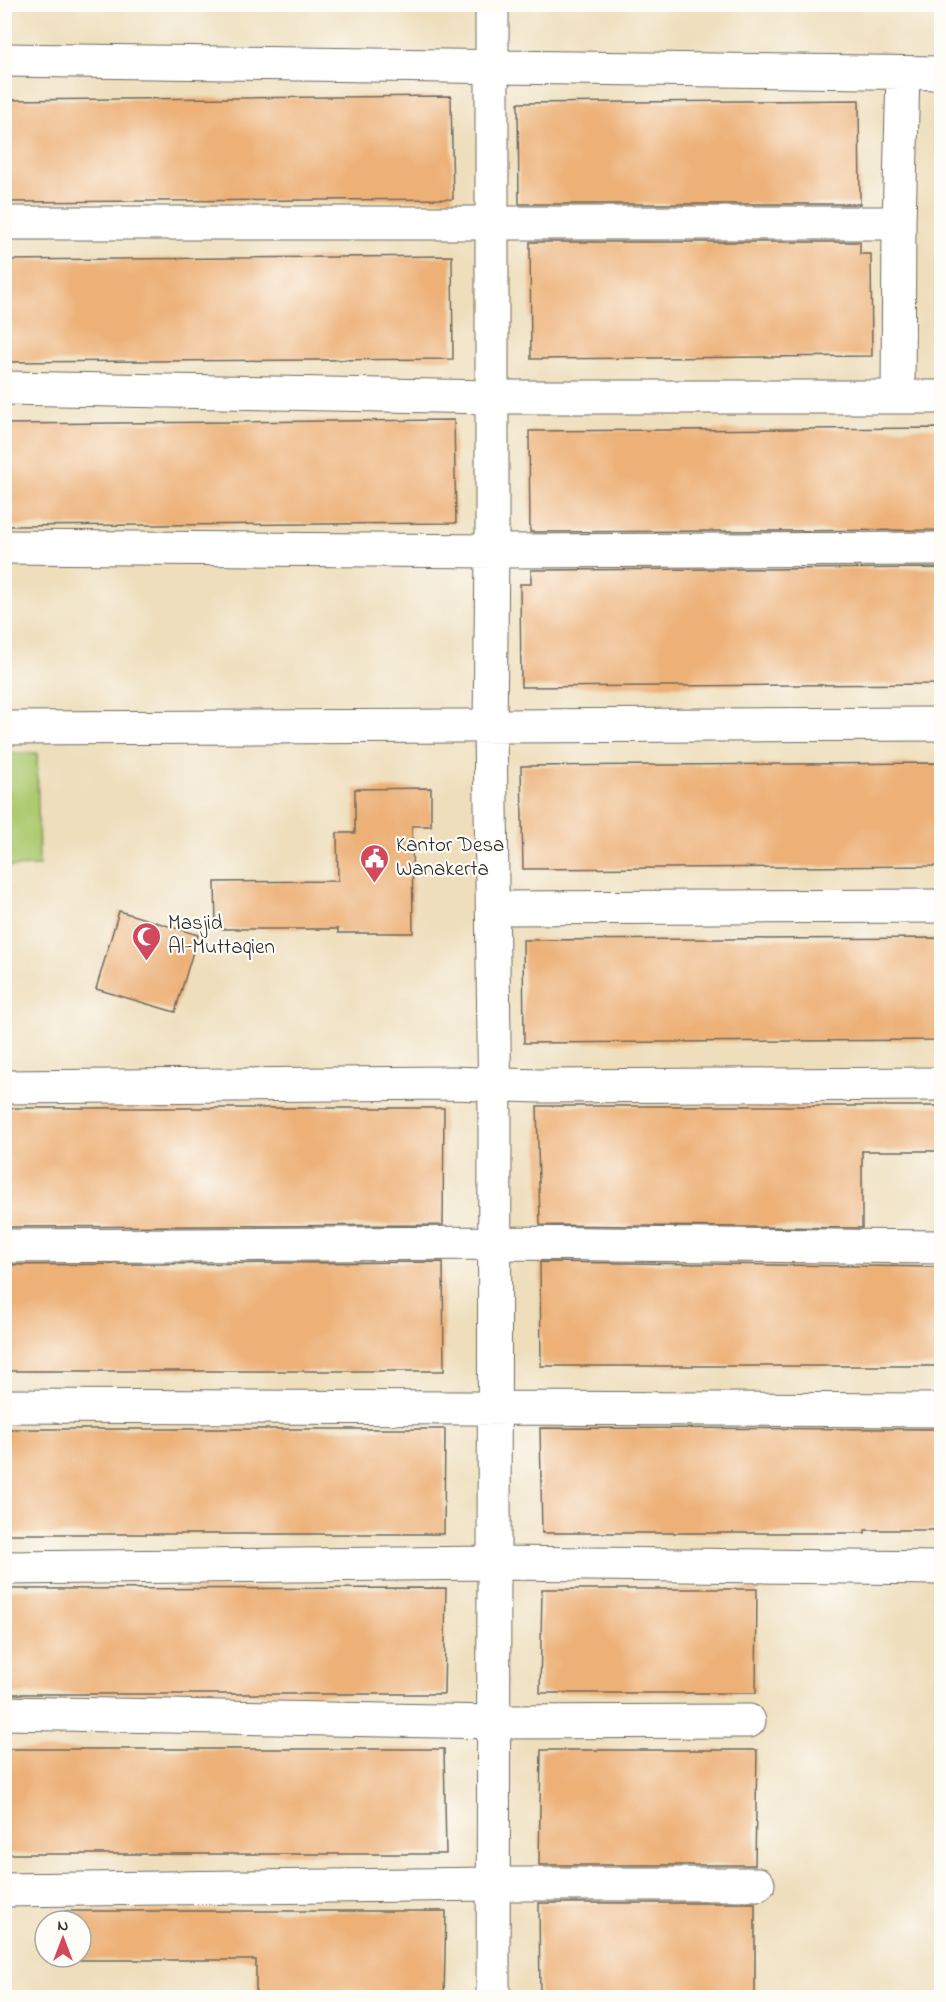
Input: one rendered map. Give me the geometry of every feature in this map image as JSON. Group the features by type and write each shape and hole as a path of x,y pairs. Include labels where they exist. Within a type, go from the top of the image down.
{"street":[{"path":"492,4 490,725 495,1243 493,1998"},
{"path":"4,60 942,73"},
{"path":"898,397 898,223 903,74"},
{"path":"4,223 898,223"},
{"path":"4,388 492,397 942,397"},
{"path":"4,547 492,551 942,549"},
{"path":"4,728 942,724"},
{"path":"493,908 942,906"},
{"path":"4,1087 942,1084"},
{"path":"4,1246 495,1243 942,1247"},
{"path":"4,1406 942,1410"},
{"path":"4,1568 494,1563 942,1568"},
{"path":"4,1713 494,1722 749,1721"},
{"path":"4,1890 493,1884 758,1884"}],"green space":[{"path":"5,753 37,753 39,866 5,867"}],"building":[{"path":"451,96 453,199 4,202 4,100"},
{"path":"859,100 860,204 519,204 518,103"},
{"path":"530,242 860,242 860,254 871,254 872,356 531,359"},
{"path":"452,256 453,359 4,362 4,260"},
{"path":"454,420 456,523 4,526 4,424"},
{"path":"939,428 940,530 530,532 529,431"},
{"path":"940,568 942,684 521,687 520,584 531,584 531,570"},
{"path":"942,763 942,866 523,869 521,766"},
{"path":"431,788 431,826 412,826 413,933 338,933 338,929 216,929 215,882 338,881 337,833 355,833 355,789"},
{"name":"Masjid Al-Muttaqien","path":"119,911 198,935 175,1012 96,989"},
{"path":"942,938 942,1040 524,1043 523,940"},
{"path":"537,1106 942,1106 942,1151 862,1151 862,1228 540,1225"},
{"path":"4,1108 444,1108 443,1225 4,1227"},
{"path":"443,1262 444,1371 4,1371 4,1265"},
{"path":"540,1262 942,1267 942,1366 541,1366"},
{"path":"540,1428 942,1429 942,1530 865,1530 865,1533 542,1533"},
{"path":"4,1429 445,1429 444,1534 4,1534"},
{"path":"446,1588 444,1694 4,1694 4,1589"},
{"path":"542,1589 757,1589 756,1693 540,1693"},
{"path":"4,1749 444,1749 446,1854 4,1854"},
{"path":"541,1750 757,1750 755,1865 539,1865"},
{"path":"539,1903 755,1903 755,1998 540,1998"},
{"path":"93,1911 446,1911 444,1998 256,1998 256,1960 93,1960"}],"place":[{"name":"Kantor Desa Wanakerta","path":"375,884"},
{"name":"Masjid Al-Muttaqien","path":"147,962"}]}
